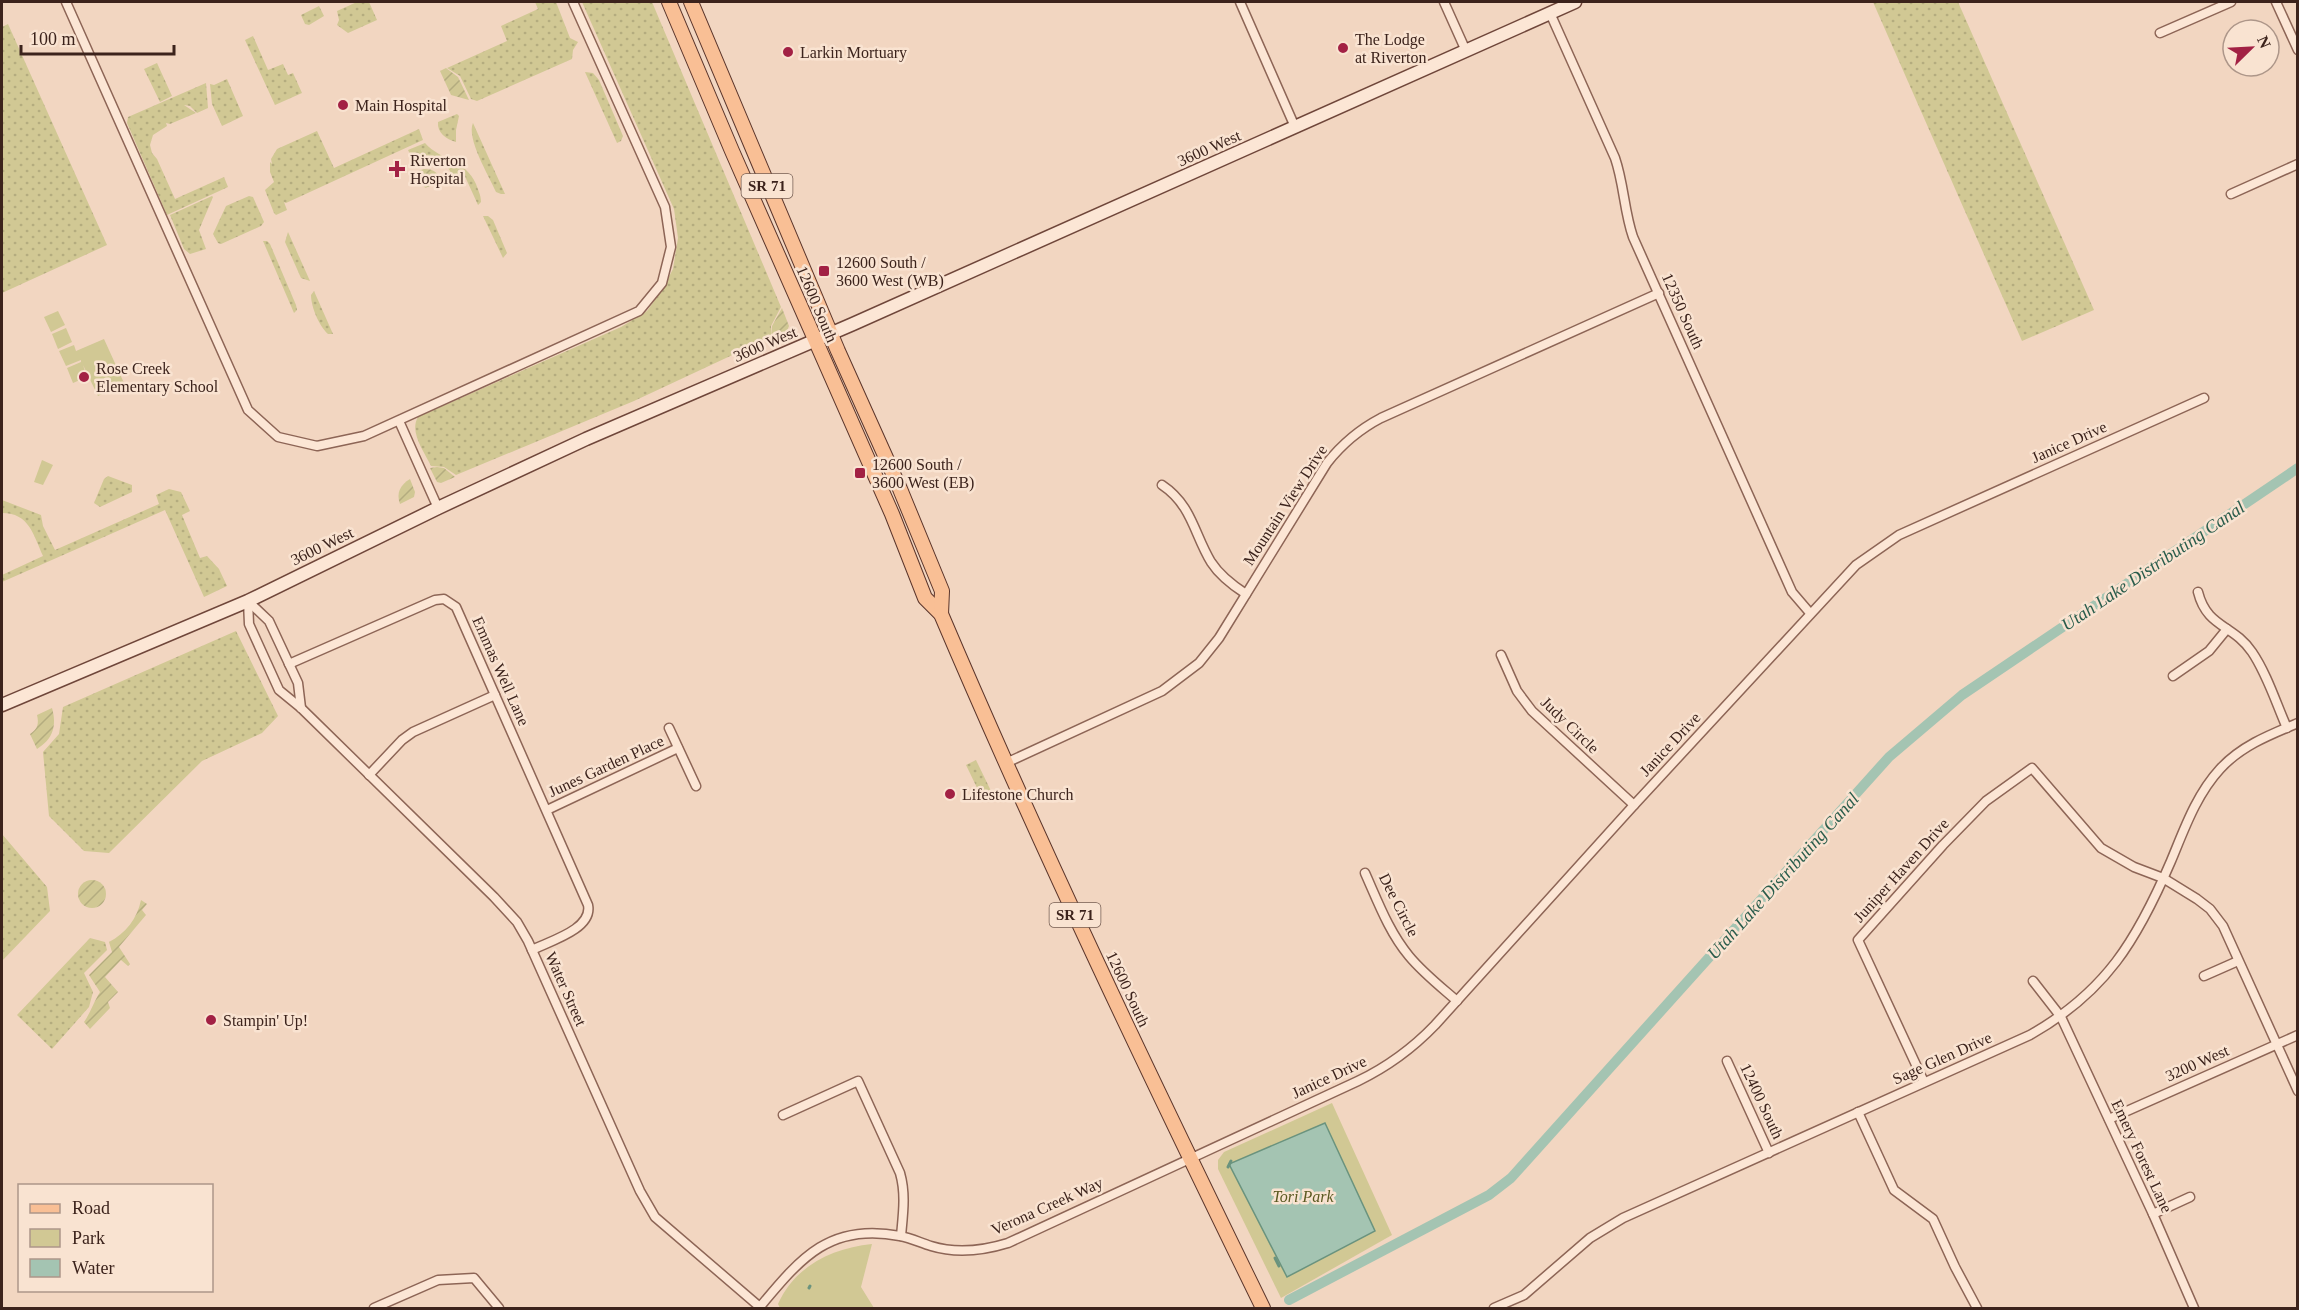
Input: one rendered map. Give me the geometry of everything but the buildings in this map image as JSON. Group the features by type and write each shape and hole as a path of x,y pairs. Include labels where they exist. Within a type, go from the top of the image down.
{"main road":[{"name":"12600 South","path":"669,2 892,514 925,598 941,614 1108,987 1263,1308"},
{"name":"12600 South","path":"691,2 942,591 941,614"},
{"name":"3600 West","path":"2,705 248,601 586,439 831,333 1575,2"}],"street":[{"path":"66,2 248,410 278,437 317,446 364,436 639,311 662,283 671,246 665,207 573,2"},
{"path":"1240,2 1295,127"},
{"path":"1444,2 1466,51"},
{"path":"2160,33 2232,2"},
{"path":"2276,2 2298,50"},
{"name":"12350 South","path":"1550,13 1615,158 1620,172 1628,225 1792,592 1810,613"},
{"path":"2231,194 2298,164"},
{"name":"Mountain View Drive","path":"1006,763 1176,683 1210,651 1326,463 1342,445 1361,430 1381,417 1659,294"},
{"name":"Janice Drive","path":"1190,1157 1372,1074 1412,1047 1457,1001 1856,565 1899,535 2204,398"},
{"path":"399,421 438,508"},
{"path":"1162,485 1175,494 1185,506 1216,569 1231,584 1246,594"},
{"path":"2198,592 2201,604 2208,615 2245,643 2256,657 2287,728"},
{"name":"Emmas Well Lane","path":"289,664 430,602 444,599 456,607 587,900 589,916 578,928 532,950"},
{"path":"248,601 269,621 298,683 301,708"},
{"name":"Water Street","path":"248,601 249,624 279,690 301,708 517,922 532,950 640,1191 656,1217 760,1308"},
{"path":"2173,676 2209,651 2227,629"},
{"name":"Judy Circle","path":"1501,655 1517,691 1532,711 1634,805"},
{"path":"369,776 413,732 495,695"},
{"name":"Sage Glen Drive","path":"1494,1308 1524,1295 1590,1238 1623,1218 2030,1035 2061,1017 2109,973 2126,950 2163,878 2192,810 2212,778 2237,754 2257,741 2298,723"},
{"name":"Junes Garden Place","path":"669,728 696,786"},
{"name":"Junes Garden Place","path":"547,810 678,748"},
{"name":"Juniper Haven Drive","path":"1924,1082 1858,940 1943,844 1986,801 2032,768 2101,848 2134,867 2163,878"},
{"name":"Dee Circle","path":"1365,873 1386,920 1402,946 1421,969 1457,1001"},
{"path":"2163,878 2210,909 2223,926 2298,1091"},
{"path":"2204,976 2238,961"},
{"name":"Emery Forest Lane","path":"2033,981 2061,1017 2194,1308"},
{"name":"3200 West","path":"2109,1119 2298,1035"},
{"name":"12400 South","path":"1727,1061 1769,1153"},
{"path":"783,1115 858,1081 900,1173 904,1187 901,1236"},
{"path":"1858,1112 1894,1191 1933,1219 1955,1268 1977,1308"},
{"name":"Verona Creek Way","path":"760,1308 808,1254 830,1241 855,1235 901,1236 933,1247 955,1251 983,1250 1008,1243 1190,1157"},
{"path":"2153,1214 2190,1197"},
{"path":"374,1308 438,1280 474,1278 499,1308"}],"green space":[{"path":"357,2 369,2 377,20 348,33 337,25 339,20 337,11"},
{"path":"535,2 556,2 570,38 578,42 573,50 572,59 477,101 471,99 460,76 447,68 507,41 501,26 538,9"},
{"path":"582,2 652,2 781,307 771,326 771,337 634,401 456,475 444,467 431,466 416,435 418,417 621,327 647,311 673,269 678,238 674,209"},
{"path":"1873,2 1958,2 2094,310 2022,341"},
{"path":"319,6 324,16 309,25 305,24 301,15"},
{"path":"8,24 107,245 2,293 2,27"},
{"path":"253,36 268,70 283,64 288,75 293,73 302,93 275,105 245,40"},
{"path":"157,63 172,96 160,102 144,69"},
{"path":"446,68 458,77 469,100 451,95 440,71"},
{"path":"585,72 593,73 599,80 623,136 617,143"},
{"path":"227,79 243,116 222,126 212,104 210,84 214,85"},
{"path":"206,83 208,108 197,113 190,106 184,105 196,113 170,124 166,123 167,126 153,135 150,145 175,199 224,177 228,187 167,215 127,123 128,117"},
{"path":"457,114 459,116 456,142 443,135 438,122"},
{"path":"473,123 505,194 496,192 479,157 473,138"},
{"path":"419,129 423,140 284,202 287,210 276,215 274,213 265,190 274,182 270,172 270,162 272,164 271,159 277,149 317,131 334,168"},
{"path":"425,143 466,170 476,184 481,197 478,205 463,172 453,176 437,157 412,158 408,150"},
{"path":"424,169 435,172 442,181 425,188 418,171"},
{"path":"212,196 199,230 206,249 190,254 184,249 170,215"},
{"path":"249,196 253,197 264,222 261,226 221,244 218,243 213,234 226,206"},
{"path":"483,216 488,216 493,220 507,253 503,258"},
{"path":"288,232 310,281 301,278 285,242"},
{"path":"263,241 270,244 296,305 297,310 294,313"},
{"path":"314,291 333,334 325,331 316,316 311,300"},
{"path":"782,308 789,326 787,331 771,337 772,326"},
{"path":"58,311 65,325 51,332 44,317"},
{"path":"66,328 72,342 58,349 52,334"},
{"path":"104,339 124,383 98,396 83,365 87,377 73,383 67,368 81,360 66,366 59,351 74,345 76,351"},
{"path":"42,460 53,465 43,485 34,482"},
{"path":"430,468 444,468 455,477 441,483 437,482"},
{"path":"108,476 132,485 132,492 100,507 94,503 104,479"},
{"path":"410,479 415,492 414,497 400,504 398,496 400,490"},
{"path":"169,489 181,492 190,511 182,515 200,558 207,556 219,569 227,586 204,597 165,510 2,582 2,575 43,556 29,526 18,517 2,513 2,500 41,515 43,526 55,550 159,504 156,495"},
{"path":"236,631 278,716 262,733 202,761 109,853 84,851 49,816 43,752 59,734 63,707"},
{"path":"52,708 54,726 52,732 47,741 37,749 30,734 37,726 37,715"},
{"path":"976,760 991,791 981,796 966,765"},
{"path":"2,834 47,887 50,911 2,961"},
{"path":"92,880 102,884 106,894 102,904 92,908 82,904 78,894 82,884"},
{"path":"141,900 147,904 142,910 146,915 119,947 130,964 128,966 121,960 105,977 118,992 108,1002 110,1008 90,1029 84,1022 100,992 89,975 112,952 109,942 130,925"},
{"path":"90,938 105,942 107,950 84,973 93,992 89,1007 52,1049 17,1015"},
{"name":"Tori Park","path":"1332,1103 1392,1235 1281,1298 1218,1169 1218,1160 1224,1152"},
{"path":"872,1244 861,1287 874,1308 780,1308 778,1304 794,1279 816,1261 843,1250"}],"water":[{"name":"Tori Park","path":"1325,1123 1375,1231 1287,1277 1229,1164"}],"waterway":[{"name":"Utah Lake Distributing Canal","path":"1289,1300 1489,1195 1511,1178 1889,757 1962,695 2298,468"},
{"path":"1228,1167 1231,1161"},
{"path":"1275,1258 1279,1266"}],"place":[{"name":"The Lodge at Riverton","path":"1343,48"},
{"name":"Larkin Mortuary","path":"788,52"},
{"name":"Main Hospital","path":"343,105"},
{"name":"Riverton Hospital","path":"397,169"},
{"name":"12600 South / 3600 West (WB)","path":"824,271"},
{"name":"Rose Creek Elementary School","path":"84,377"},
{"name":"12600 South / 3600 West (EB)","path":"860,473"},
{"name":"Lifestone Church","path":"950,794"},
{"name":"Stampin' Up!","path":"211,1020"}]}
